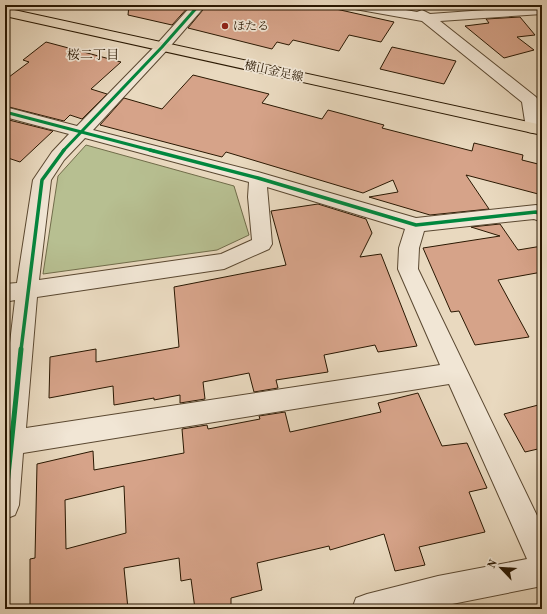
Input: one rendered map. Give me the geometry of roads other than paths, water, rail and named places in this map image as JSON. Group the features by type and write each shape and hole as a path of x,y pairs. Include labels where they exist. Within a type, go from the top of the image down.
{"main road":[{"name":"横山金足線","path":"5,12 538,129"}],"street":[{"path":"5,505 27,290 42,180 58,156 162,47 199,5"},
{"path":"354,5 428,18 542,10"},
{"path":"410,5 530,100 538,129"},
{"path":"5,112 258,178 416,225 536,212 542,215"},
{"path":"5,293 224,261 246,252 262,244 257,196 258,178"},
{"path":"416,225 409,248 408,269 542,558"},
{"path":"11,442 455,373"},
{"path":"367,609 438,591 542,571"}],"place":[{"name":"ほたる","path":"225,26"}],"district":[{"name":"桜二丁目","path":"93,54"}]}
